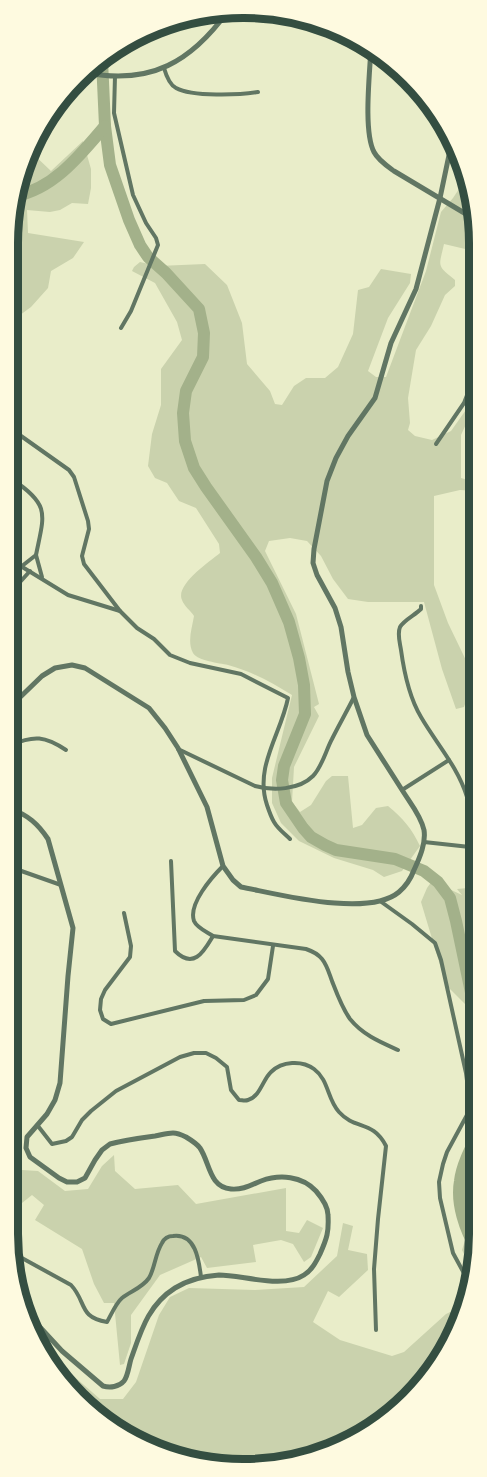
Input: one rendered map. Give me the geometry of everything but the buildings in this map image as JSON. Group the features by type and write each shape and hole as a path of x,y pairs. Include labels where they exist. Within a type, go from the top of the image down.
{"street":[{"path":"95,74 132,76 164,69 189,53 205,39 221,19"},
{"path":"371,57 368,114 369,136 374,152 394,171 467,215"},
{"path":"164,69 173,87 181,90 208,94 258,92"},
{"path":"112,76 114,113 133,195 158,245 150,269 121,328"},
{"path":"18,699 42,676 56,668 72,665 85,668 149,708 178,748 207,807 223,866 232,880 241,887 320,903 380,901 400,892 410,879 419,860 424,842 424,829 417,813 367,735 354,697 341,627 335,608 313,563 327,481 348,436 375,398 391,343 416,289 450,152"},
{"path":"436,444 464,403 469,390"},
{"path":"18,434 69,470 74,477 89,529 82,556 84,564 120,611 137,628 154,639 170,655 190,663 241,674 288,698 285,713 265,765 263,788 274,824 290,839"},
{"path":"18,483 31,492 42,509 36,555 42,579"},
{"path":"22,566 36,555"},
{"path":"18,565 68,595 120,611"},
{"path":"18,584 30,571"},
{"path":"421,606 421,609 400,627 398,633 403,666 414,704 463,785 469,803"},
{"path":"178,748 255,786 273,789 291,787 303,783 319,768 354,697"},
{"path":"18,743 29,739 44,739 66,750"},
{"path":"402,790 449,760"},
{"path":"18,812 41,828 48,839 73,928 60,1083 55,1100 38,1126 27,1137 26,1148 30,1157 59,1178 67,1182 77,1182 86,1178 102,1150 110,1144 174,1133 192,1140 200,1148 212,1176 218,1184 227,1189 238,1190 262,1180 279,1177 292,1178 314,1189 328,1210 329,1228 314,1266 304,1275 293,1280 247,1279 220,1275 201,1277 176,1287 163,1297 142,1326 123,1381 115,1387 103,1386 62,1351 37,1325"},
{"path":"424,842 469,847"},
{"path":"171,861 175,951 181,957 190,959 201,956 213,936"},
{"path":"223,866 200,894 194,912 194,921 200,928 213,936 314,952 327,967 341,1003 360,1030 374,1040 398,1050"},
{"path":"18,870 62,886"},
{"path":"380,901 435,943 441,960 469,1098"},
{"path":"124,913 131,946 130,957 100,999 103,1019 111,1024 204,1000 244,1000 256,995 268,979 273,946"},
{"path":"38,1126 52,1144 66,1141 72,1137 82,1120 116,1091 180,1057 194,1053 206,1053 227,1067 231,1090 239,1100 248,1100 255,1096 270,1072 278,1067 291,1063 303,1063 313,1068 322,1077 333,1104 341,1115 375,1131 382,1137 386,1146 374,1269 376,1329"},
{"path":"465,1275 453,1252 440,1198 439,1182 447,1152 469,1108"},
{"path":"19,1257 70,1285 77,1292 90,1317 107,1322 120,1299 139,1288 150,1277 156,1254 163,1241 170,1236 189,1239 193,1244 201,1277"}],"green space":[{"path":"83,141 91,169 88,204 72,203 60,210 50,212 27,210 28,233 84,242 73,258 51,271 48,288 31,307 18,317 18,229 22,200 35,156 51,171"},
{"path":"461,186 469,229 469,250 444,244 440,265 455,280 455,286 445,295 431,326 416,350 408,398 410,423 408,430 415,436 432,440 451,431 469,407 469,418 461,435 461,478 469,480 469,490 460,490 434,496 434,585 448,623 469,667 469,692 464,707 456,709 442,669 424,602 368,602 348,599 333,579 321,556 307,541 290,538 269,541 265,551 296,614 319,704 314,707 319,716 294,767 292,802 300,812 311,805 326,781 332,776 348,776 353,828 362,825 376,808 388,806 407,824 420,846 402,871 384,877 373,870 334,858 299,841 281,823 272,803 272,778 292,695 254,674 204,660 196,656 191,649 190,640 194,616 183,602 181,594 194,574 220,553 219,544 196,508 179,501 167,483 155,478 148,466 152,434 161,405 161,369 182,340 177,322 155,283 132,271 140,262 158,266 205,264 227,285 242,323 247,364 270,391 275,404 282,405 294,386 306,378 325,378 338,367 353,334 358,290 369,287 381,269 411,274 410,283 388,318 368,371 376,377 386,377 426,271 441,212"},
{"path":"432,881 462,895 457,889 469,888 469,1003 467,1006 446,985 421,902"},
{"path":"114,1155 115,1171 135,1189 178,1185 196,1204 286,1188 286,1231 299,1233 307,1220 323,1228 311,1257 304,1262 293,1244 281,1240 253,1245 256,1262 207,1268 201,1257 160,1275 131,1315 131,1343 124,1364 120,1365 114,1303 104,1303 94,1284 82,1249 35,1220 44,1205 32,1195 22,1203 22,1170 38,1171 65,1191 88,1189 102,1166"},
{"path":"469,1192 469,1228 465,1203"},
{"path":"343,1223 353,1226 348,1250 367,1254 368,1270 339,1297 328,1291 313,1322 340,1340 392,1356 404,1352 446,1314 456,1309 446,1333 431,1359 403,1393 369,1421 330,1442 287,1455 258,1459 214,1457 171,1447 131,1429 106,1412 84,1393 56,1359 100,1399 123,1399 136,1382 159,1315 170,1297 189,1288 255,1290 304,1287 337,1256"},
{"path":"469,1228 467,1261 462,1250"}],"waterway":[{"path":"102,68 105,126 110,165 129,220 148,257 199,309 204,333 203,357 186,391 183,413 185,441 194,468 272,583 289,622 299,658 304,685 305,714 284,766 282,780 286,803 311,837 325,845 336,850 395,859 424,871 438,882 450,898 469,983"},
{"path":"24,194 42,186 66,169 105,126"},
{"path":"469,1153 461,1175 459,1198 462,1216 469,1234"}]}
